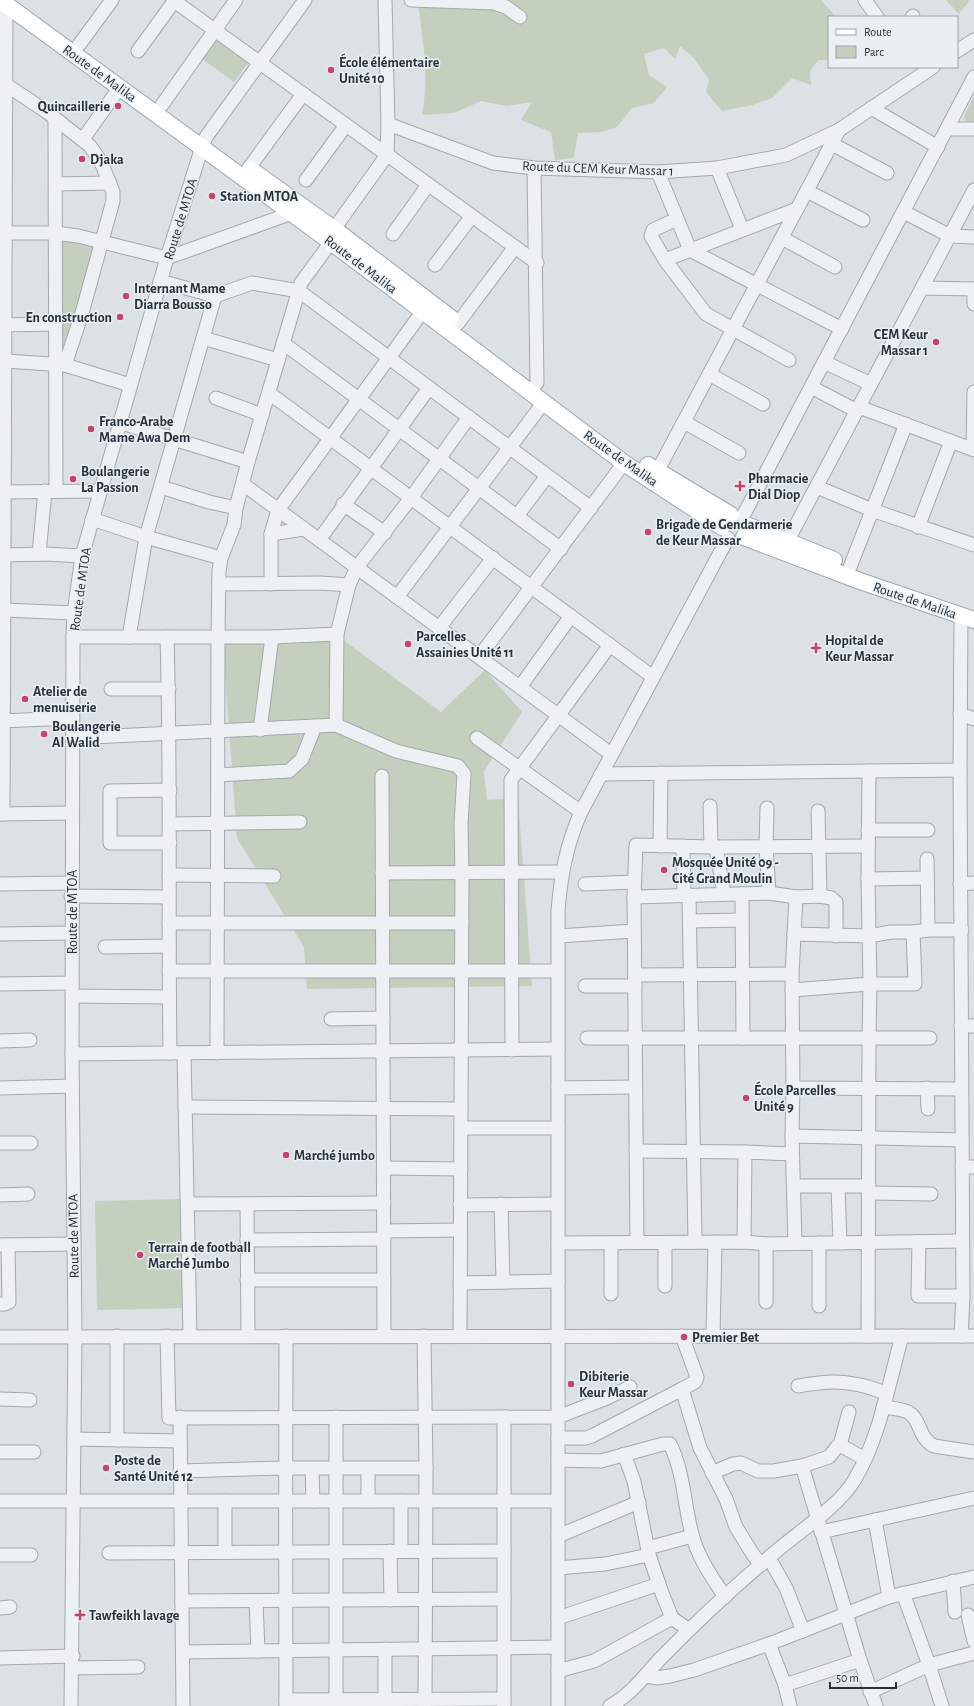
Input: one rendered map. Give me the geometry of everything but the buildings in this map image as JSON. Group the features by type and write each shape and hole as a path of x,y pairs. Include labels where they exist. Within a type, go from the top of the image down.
{"main road":[{"name":"Route de Malika","path":"8,1 79,45 162,104 204,142 292,213 333,236 458,323 631,454 736,526 788,542 970,615"},
{"name":"Route de Malika","path":"8,1 120,87 204,142 249,168 423,311 624,463 736,526 860,581 970,615"}],"street":[{"path":"79,45 112,0"},
{"path":"138,51 174,0 536,263"},
{"path":"162,104 236,0"},
{"name":"Route de MTOA","path":"71,1706 75,1336 72,1086 72,718 74,613 82,556 92,519 160,281 204,142 305,0"},
{"path":"217,1053 218,637 221,558 234,525 236,508 248,462 301,283 387,155 388,124 385,0"},
{"path":"411,0 494,3 506,7 520,17"},
{"path":"865,0 876,16"},
{"path":"8,1 2,276 2,325 5,360 2,490 4,555 2,583 4,610 2,644 2,814 72,813"},
{"path":"958,50 974,40"},
{"name":"Route du CEM Keur Massar 1","path":"388,124 492,163 534,168 658,172 717,168 786,155 839,130 871,108 916,72 930,68"},
{"path":"558,1706 558,911 562,872 568,847 581,812 611,754 811,387 974,77"},
{"path":"5,84 83,139 97,154 113,192 112,201 82,313 61,364"},
{"path":"83,139 120,87"},
{"path":"249,168 304,94"},
{"path":"871,108 938,147"},
{"path":"39,554 50,491 61,364 56,324 55,119"},
{"path":"306,180 346,125"},
{"path":"948,128 974,128"},
{"path":"657,472 839,130"},
{"path":"832,144 887,173"},
{"path":"534,168 537,383"},
{"path":"717,168 742,230"},
{"path":"658,172 690,250 842,329"},
{"path":"56,184 110,183"},
{"path":"394,234 428,184"},
{"path":"788,542 974,190"},
{"path":"807,191 863,220"},
{"path":"665,260 797,209"},
{"path":"904,212 950,236 974,237"},
{"path":"3,238 56,233 167,258 292,213"},
{"path":"435,265 472,216"},
{"path":"677,219 653,230 651,232 652,238 665,260 701,309 714,319 789,360"},
{"path":"782,238 835,267"},
{"path":"458,323 515,247"},
{"path":"160,281 215,296 252,283 299,291 591,508"},
{"path":"922,288 974,289 974,304"},
{"path":"129,637 146,537 215,296"},
{"path":"271,584 270,534 278,510 423,311"},
{"path":"2,325 56,324"},
{"path":"203,338 278,360"},
{"path":"283,343 561,549"},
{"path":"5,360 61,364 130,385"},
{"path":"824,362 871,384"},
{"path":"709,374 763,404"},
{"path":"811,387 858,409 906,424 974,450 974,392"},
{"path":"319,540 343,504 429,388"},
{"path":"268,393 653,677"},
{"path":"216,398 262,415"},
{"path":"397,597 544,402"},
{"path":"336,725 337,634 349,585 357,567 385,533 469,418"},
{"path":"119,422 248,462"},
{"path":"684,422 739,453"},
{"path":"850,566 906,424"},
{"path":"918,526 951,441"},
{"path":"480,658 624,463"},
{"path":"517,516 547,476"},
{"path":"243,484 611,754"},
{"path":"161,487 209,502 236,508"},
{"path":"816,487 872,510 918,526 973,542"},
{"path":"2,490 100,491"},
{"path":"343,504 385,533"},
{"path":"92,519 146,537 221,558"},
{"path":"270,534 304,529"},
{"path":"4,555 39,554 82,556"},
{"path":"440,628 493,558"},
{"path":"219,584 320,583 349,585"},
{"path":"4,610 74,613"},
{"path":"0,1337 902,1336 971,1338 963,1296 968,1255 962,1241 968,1167 962,1140 961,1089 968,1026 960,884 960,714 970,615"},
{"path":"520,687 570,616"},
{"path":"73,637 218,637 337,634"},
{"path":"260,730 272,636"},
{"path":"167,637 170,734 170,843 168,897 170,1053"},
{"path":"512,1050 511,780 610,645"},
{"path":"111,689 168,689"},
{"path":"960,714 974,719"},
{"path":"2,721 72,718"},
{"path":"72,738 260,730 336,725 396,751 458,766 464,774 461,824 462,971 460,1336"},
{"path":"218,775 290,771 302,759 315,726"},
{"path":"477,738 581,812"},
{"path":"601,774 960,770"},
{"path":"868,1336 870,984 868,880 869,771"},
{"path":"660,846 661,773"},
{"path":"382,776 384,1336"},
{"path":"170,790 110,791 110,843 170,843"},
{"path":"710,806 714,847 724,894"},
{"path":"767,808 766,847 769,894"},
{"path":"818,810 820,896"},
{"path":"170,824 300,822"},
{"path":"868,830 928,830"},
{"path":"638,1242 634,931 636,845 714,847 868,846"},
{"path":"683,846 690,921 695,1242"},
{"path":"927,859 928,930"},
{"path":"382,873 562,872"},
{"path":"169,875 217,874 274,876"},
{"path":"868,880 927,878"},
{"path":"584,884 634,882"},
{"path":"960,884 974,883"},
{"path":"0,884 168,897"},
{"path":"742,894 743,1038"},
{"path":"634,897 769,894 796,897 820,896 831,898 836,902 836,936"},
{"path":"795,1243 792,1154 792,974 796,897"},
{"path":"690,921 742,920"},
{"path":"169,923 462,923"},
{"path":"794,934 869,936 891,932 962,930"},
{"path":"558,936 634,931"},
{"path":"792,990 870,984 915,984 913,932"},
{"path":"0,934 72,933"},
{"path":"105,947 169,946"},
{"path":"169,970 558,971"},
{"path":"585,986 691,974 792,974"},
{"path":"0,984 169,997"},
{"path":"331,1019 383,1018"},
{"path":"587,1038 930,1038"},
{"path":"0,1041 30,1040"},
{"path":"72,1054 558,1049"},
{"path":"184,1053 190,1336"},
{"path":"0,1088 72,1086"},
{"path":"558,1088 635,1087"},
{"path":"793,1088 961,1089"},
{"path":"927,1088 928,1109"},
{"path":"186,1107 461,1109"},
{"path":"461,1128 558,1128"},
{"path":"792,1136 962,1140"},
{"path":"0,1143 31,1143"},
{"path":"636,1151 792,1154"},
{"path":"744,1242 746,1152"},
{"path":"384,1168 461,1169"},
{"path":"794,1186 838,1187 931,1194"},
{"path":"838,1187 840,1243"},
{"path":"0,1195 28,1194"},
{"path":"188,1204 384,1203"},
{"path":"247,1204 248,1336"},
{"path":"460,1204 558,1204"},
{"path":"501,1204 502,1282"},
{"path":"247,1240 384,1235 460,1230"},
{"path":"558,1243 744,1242 766,1244 962,1241"},
{"path":"713,1336 715,1242"},
{"path":"919,1242 918,1296 963,1296"},
{"path":"611,1243 611,1294"},
{"path":"665,1243 665,1286"},
{"path":"819,1243 819,1306"},
{"path":"0,1304 9,1302 4,1245 74,1244"},
{"path":"766,1244 766,1302"},
{"path":"247,1280 384,1280"},
{"path":"460,1283 558,1281"},
{"path":"116,1336 117,1440"},
{"path":"167,1336 169,1418 558,1416 607,1398 630,1386"},
{"path":"286,1336 284,1468 286,1552 286,1703 504,1703 504,1417"},
{"path":"424,1336 426,1417 425,1703"},
{"path":"558,1438 586,1438 592,1436 695,1382 696,1377 682,1336"},
{"path":"610,1706 625,1697 689,1630 765,1561 818,1518 849,1488 855,1480 865,1459 883,1406 902,1336"},
{"path":"798,1386 822,1382 837,1382 854,1384 886,1393"},
{"path":"682,1389 692,1426 712,1473 726,1499 736,1527 752,1553 765,1561 786,1588 803,1631"},
{"path":"0,1400 30,1400"},
{"path":"883,1406 909,1413 914,1418 920,1432 929,1443 934,1446 974,1452"},
{"path":"712,1473 733,1464 741,1463 758,1471 774,1471 802,1466 830,1457 836,1447 840,1445 849,1412"},
{"path":"336,1417 336,1703"},
{"path":"180,1418 183,1706"},
{"path":"74,1439 180,1441"},
{"path":"558,1460 600,1461 663,1444 670,1444 684,1491 692,1536 707,1571 726,1597"},
{"path":"840,1445 865,1459"},
{"path":"0,1452 34,1452"},
{"path":"624,1454 634,1481 649,1551 659,1584 672,1618 689,1630"},
{"path":"802,1466 845,1613 870,1692 876,1706"},
{"path":"180,1471 284,1468 426,1468"},
{"path":"312,1468 313,1501"},
{"path":"368,1468 368,1501"},
{"path":"821,1532 974,1498"},
{"path":"0,1501 558,1500"},
{"path":"225,1501 225,1552"},
{"path":"391,1600 401,1501"},
{"path":"558,1536 639,1502"},
{"path":"875,1520 889,1597"},
{"path":"558,1568 605,1564 692,1536"},
{"path":"109,1553 504,1551"},
{"path":"0,1555 31,1555"},
{"path":"646,1676 656,1678 670,1676 769,1644 889,1597 974,1577"},
{"path":"953,1581 955,1612"},
{"path":"558,1618 659,1584"},
{"path":"903,1593 942,1706"},
{"path":"182,1602 504,1600"},
{"path":"256,1601 258,1651"},
{"path":"968,1615 974,1641"},
{"path":"558,1671 594,1661 672,1618"},
{"path":"769,1644 785,1685 790,1706"},
{"path":"183,1652 558,1647"},
{"path":"385,1650 385,1703"},
{"path":"870,1692 929,1665 974,1653"},
{"path":"0,1658 138,1667"},
{"path":"785,1685 860,1660"}],"green space":[{"path":"469,0 821,0 835,16 828,16 828,60 818,60 810,71 811,85 792,78 772,98 752,105 722,111 706,92 709,80 693,57 680,46 675,59 664,48 644,54 649,75 667,87 654,103 632,108 617,127 601,132 578,133 574,158 555,160 551,132 521,120 532,102 507,106 481,101 454,113 422,115 425,87 425,60 418,6"},
{"path":"946,0 970,0 959,14"},
{"path":"217,36 250,60 234,82 201,58"},
{"path":"974,96 974,123 965,120 964,116"},
{"path":"57,238 98,244 66,352 57,350"},
{"path":"327,628 441,712 485,670 522,712 484,771 487,800 518,798 532,986 307,989 304,947 237,838 222,635"},
{"name":"Terrain de football Marché Jumbo","path":"183,1199 185,1308 97,1310 95,1201"}],"place":[{"name":"École élémentaire Unité 10","path":"331,70"},
{"name":"Quincaillerie","path":"118,106"},
{"name":"Djaka","path":"82,159"},
{"name":"Station MTOA","path":"212,196"},
{"name":"Internant Mame Diarra Bousso","path":"126,296"},
{"name":"En construction","path":"120,317"},
{"name":"CEM Keur Massar 1","path":"936,342"},
{"name":"Franco-Arabe Mame Awa Dem","path":"91,429"},
{"name":"Boulangerie La Passion","path":"73,479"},
{"name":"Pharmacie Dial Diop","path":"740,486"},
{"name":"Brigade de Gendarmerie de Keur Massar","path":"648,532"},
{"name":"Parcelles Assainies Unité 11","path":"408,644"},
{"name":"Hopital de Keur Massar","path":"816,648"},
{"name":"Atelier de menuiserie","path":"25,699"},
{"name":"Boulangerie Al Walid","path":"44,734"},
{"name":"Mosquée Unité 09 - Cité Grand Moulin","path":"664,870"},
{"name":"École Parcelles Unité 9","path":"746,1098"},
{"name":"Marché jumbo","path":"286,1155"},
{"name":"Terrain de football Marché Jumbo","path":"140,1255"},
{"name":"Premier Bet","path":"684,1337"},
{"name":"Dibiterie Keur Massar","path":"571,1384"},
{"name":"Poste de Santé Unité 12","path":"106,1468"},
{"name":"Tawfeikh lavage","path":"80,1615"}]}
